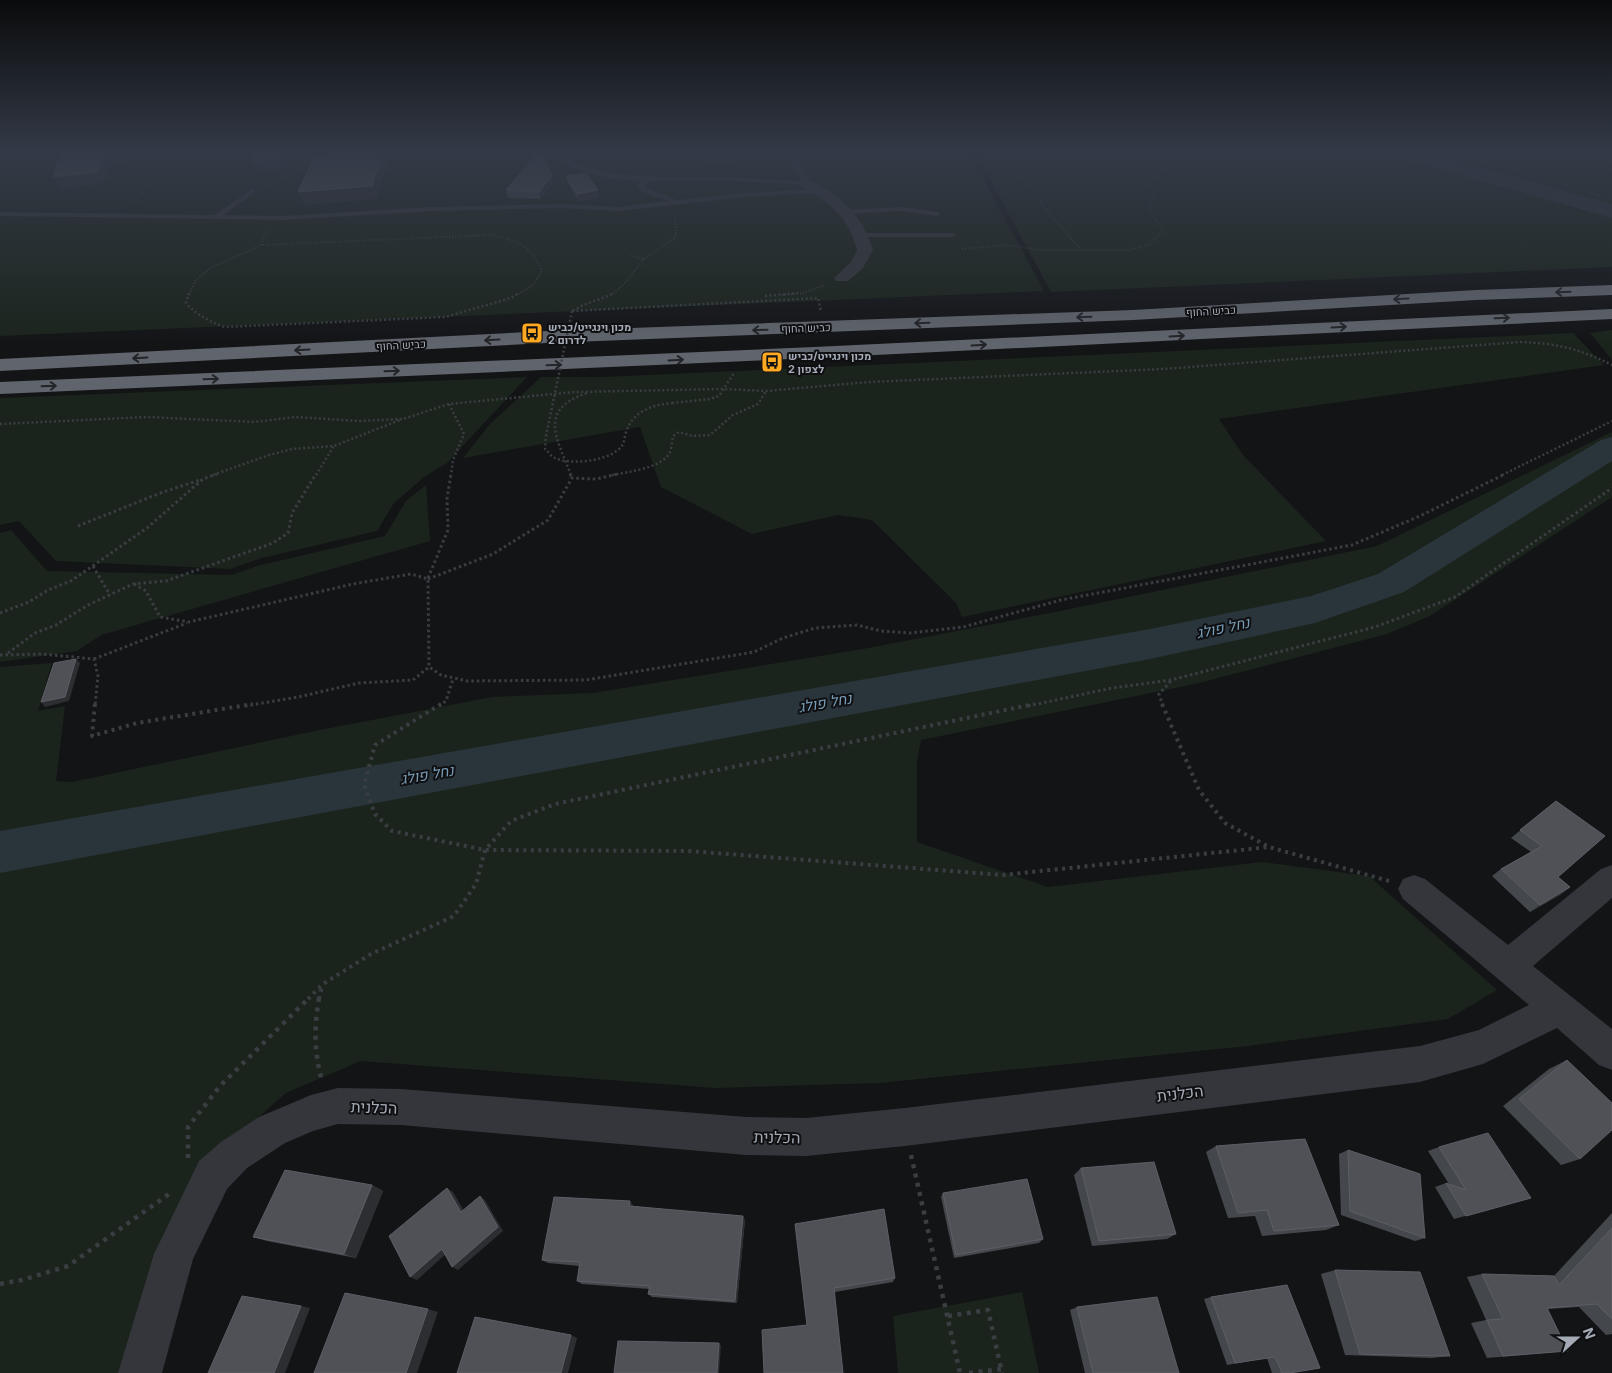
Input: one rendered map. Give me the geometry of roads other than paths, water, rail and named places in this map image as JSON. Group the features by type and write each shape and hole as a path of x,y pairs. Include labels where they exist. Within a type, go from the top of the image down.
{"highway":[{"name":"כביש החוף","path":"0,364 547,337 1133,315 1476,295 1612,290"},
{"name":"כביש החוף","path":"0,388 676,360 1612,314"}],"street":[{"path":"842,278 857,264 865,250 862,235 850,216"},
{"path":"1508,966 1612,880"},
{"path":"1414,889 1612,1052"},
{"name":"הכלנית","path":"140,1373 174,1254 213,1175 234,1155 272,1130 311,1113 338,1106 401,1107 746,1136 806,1137 905,1127 1420,1064 1484,1046 1559,1009"}],"lane":[{"path":"129,216 283,218 315,216"},
{"path":"862,235 952,235"}],"waterway":[{"name":"נחל פולג","path":"0,852 1150,644 1315,609 1391,583 1612,447"}],"place":[{"name":"מכון וינגייט/כביש 2 לדרום","path":"532,333"},
{"name":"מכון וינגייט/כביש 2 לצפון","path":"772,362"}]}
